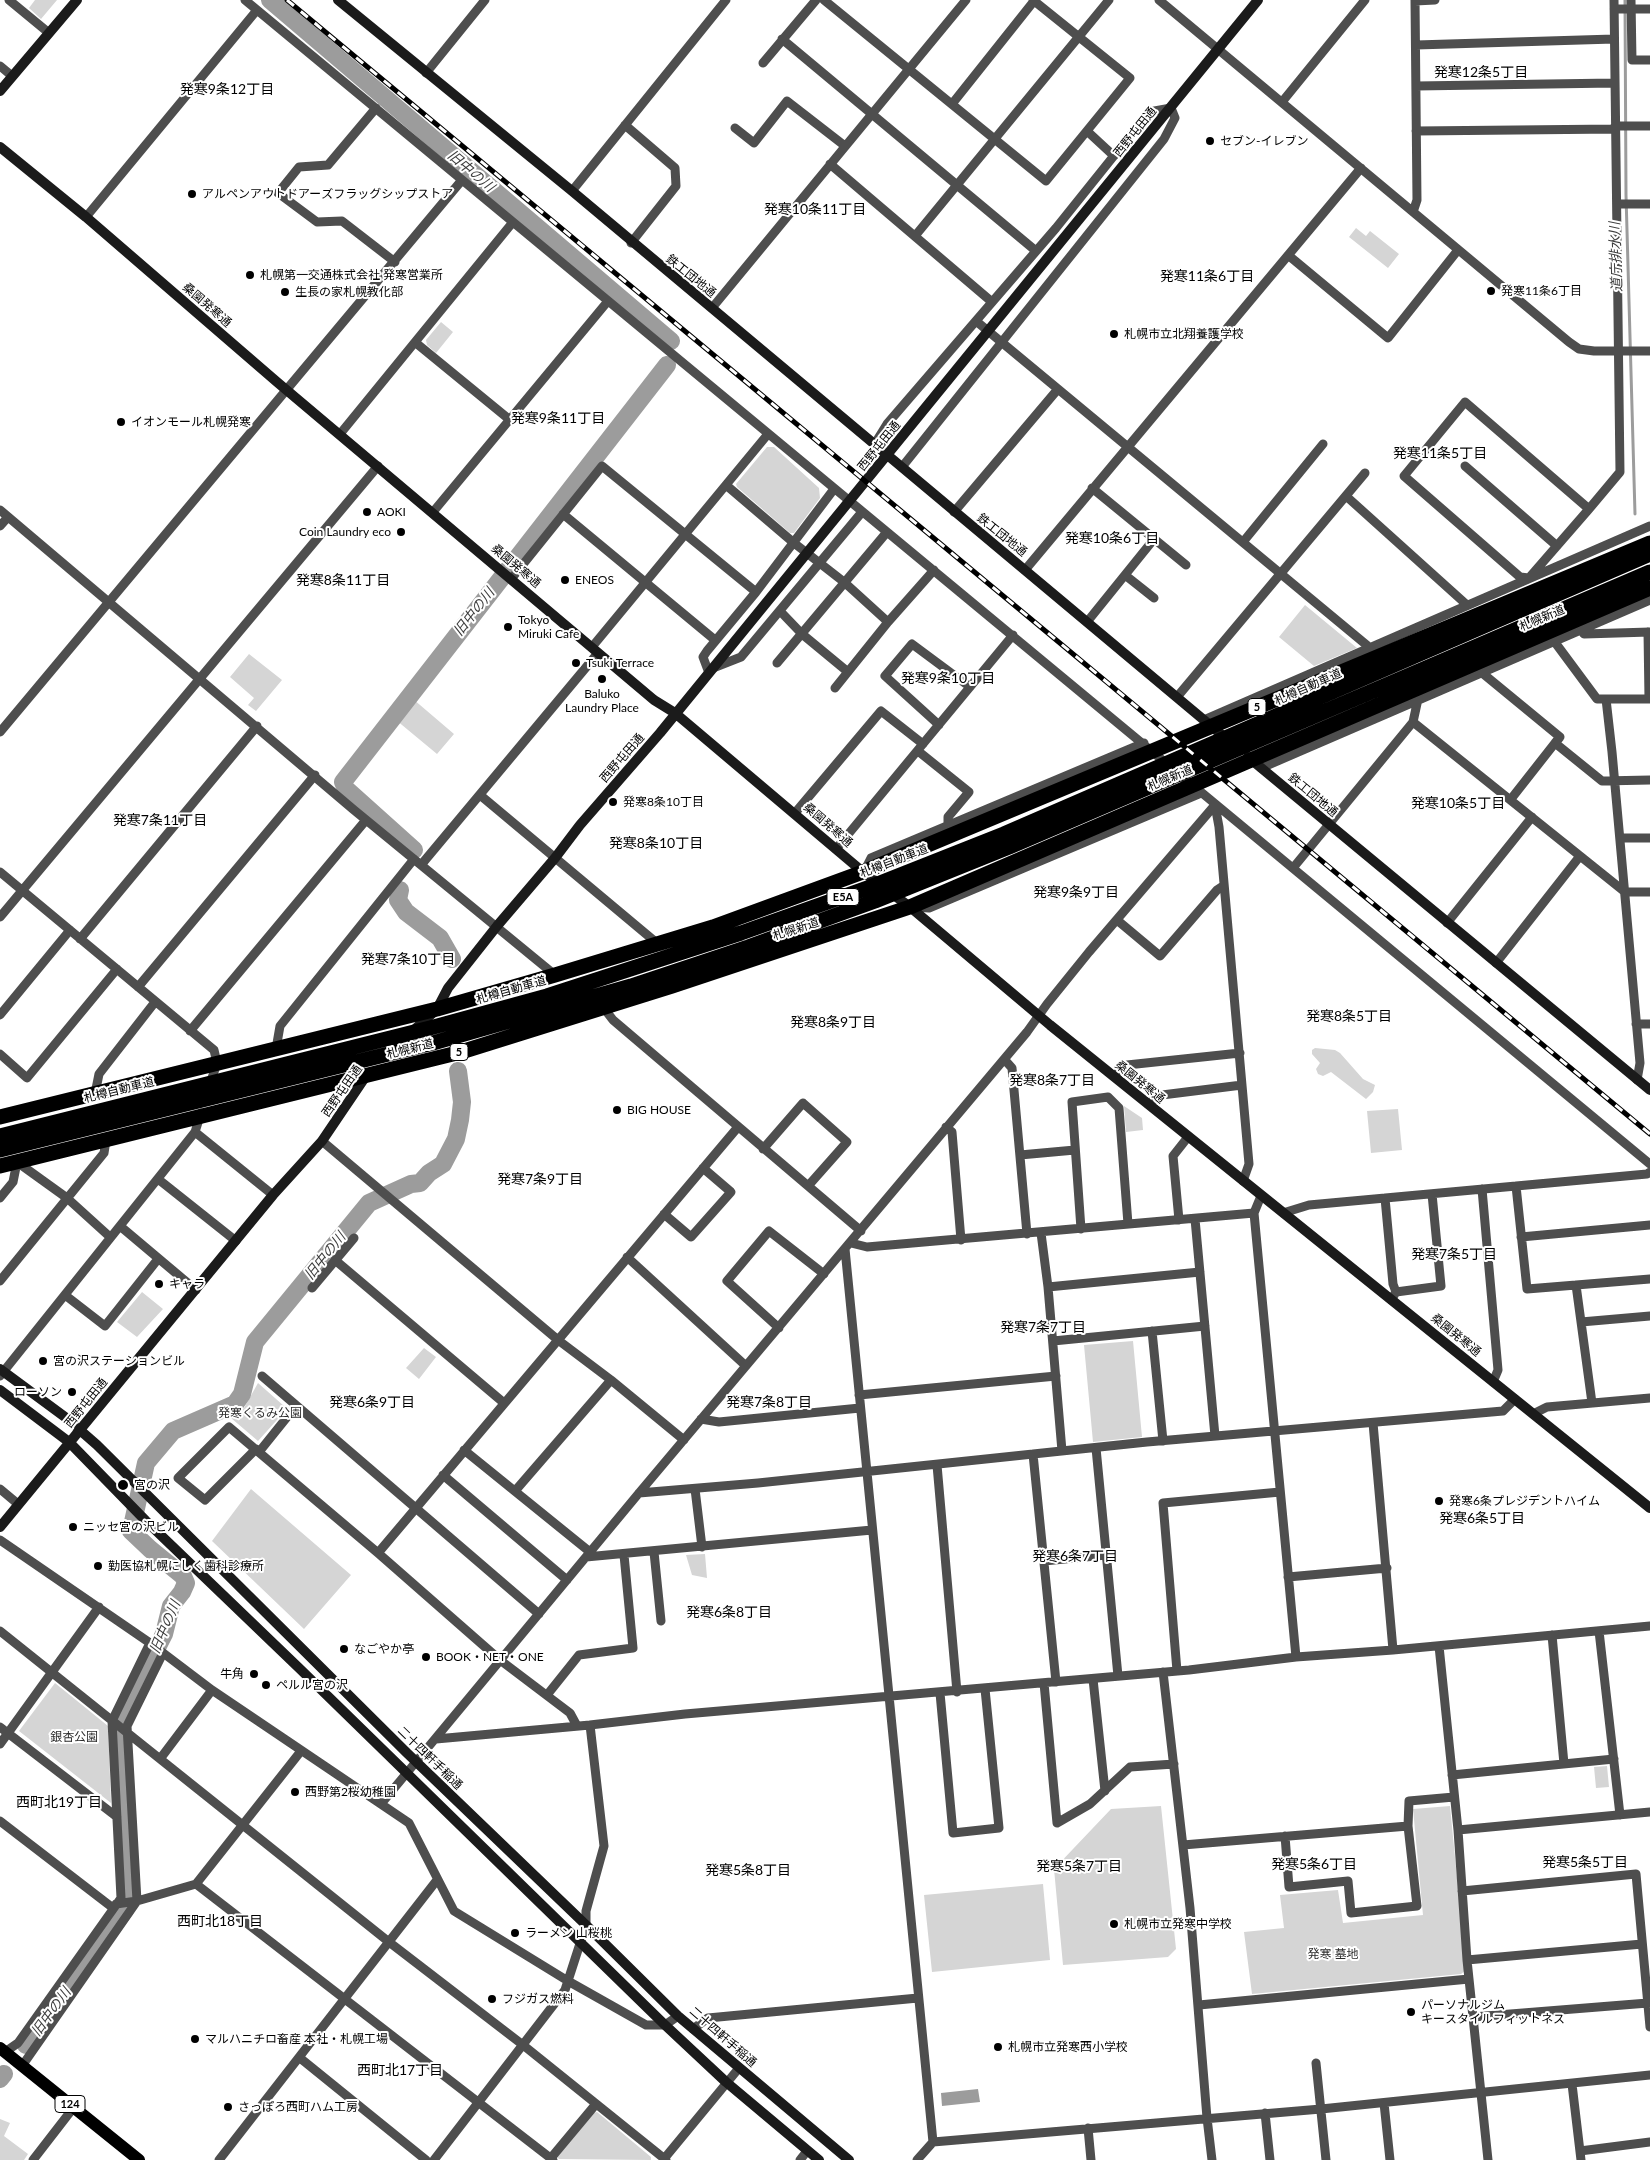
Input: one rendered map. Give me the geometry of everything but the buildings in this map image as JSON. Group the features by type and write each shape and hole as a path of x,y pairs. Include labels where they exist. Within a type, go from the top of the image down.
{"highway":[{"name":"5","path":"0,1117 437,1009 713,927 863,872 1650,543"},
{"name":"札樽自動車道","path":"0,1136 430,1028 547,996 741,933 870,887 1004,834 1650,554"},
{"name":"E5A","path":"0,1150 433,1043 631,986 748,947 875,901 1009,847 1650,572"},
{"name":"札幌新道","path":"0,1166 461,1052 910,907 1650,588"}],"main road":[{"name":"124","path":"3,2050 139,2160"}],"street":[{"path":"9,0 49,33"},
{"path":"0,91 77,0"},
{"path":"245,0 1650,1164"},
{"name":"鉄工団地通","path":"338,0 572,191 1329,825 1650,1090"},
{"path":"426,73 485,0"},
{"path":"572,191 726,0"},
{"path":"763,63 816,0"},
{"path":"824,0 910,68 952,104 994,140 1046,182 1130,78 1034,0 952,104"},
{"path":"834,8 841,0"},
{"path":"712,308 966,0"},
{"path":"915,236 1109,0"},
{"path":"1159,0 1218,51 1579,349 1650,351"},
{"name":"西野屯田通","path":"0,1527 273,1195 322,1141 366,1075 437,1009 448,988 496,926 714,668 1258,0"},
{"path":"1282,102 1364,0"},
{"path":"1413,212 1417,200 1415,0 1434,0"},
{"path":"1623,6 1650,9"},
{"path":"1529,578 1620,472 1623,204 1620,127 1614,83 1614,39 1623,6"},
{"path":"1623,6 1632,60 1650,60"},
{"path":"86,217 258,10"},
{"path":"782,39 1036,251"},
{"path":"1416,45 1614,39"},
{"path":"0,66 12,76"},
{"path":"1416,86 1614,83"},
{"path":"735,128 754,143 787,101 845,146"},
{"path":"376,108 328,165 299,167 278,193 317,222 342,221 395,262"},
{"path":"874,445 888,424 1036,251 1149,112 1171,108 1175,118 1164,139 902,467"},
{"path":"625,125 675,168 676,186 632,242"},
{"path":"1416,131 1650,126"},
{"path":"1087,131 1114,156"},
{"name":"桑園発寒通","path":"0,147 86,217 654,700 675,713 863,872 910,907 1039,1016 1261,1196 1394,1296 1493,1382 1650,1508"},
{"path":"830,164 992,302"},
{"path":"1025,570 1360,168"},
{"path":"0,732 462,180"},
{"path":"1623,204 1650,204"},
{"path":"340,434 513,222"},
{"path":"1288,255 1388,338 1458,250"},
{"path":"433,512 608,300"},
{"path":"976,321 1369,647"},
{"path":"416,343 510,420"},
{"path":"954,512 1058,389"},
{"path":"1529,578 1520,577 1404,476 1465,402 1589,509"},
{"path":"276,1049 280,1026 418,862 480,795 595,650 645,583 768,434"},
{"path":"1243,542 1323,444"},
{"path":"0,917 378,466"},
{"path":"510,577 602,466 756,592"},
{"path":"1465,466 1557,546"},
{"path":"1177,697 1365,474"},
{"path":"726,485 794,543 844,582 888,622"},
{"path":"1092,488 1186,565"},
{"path":"834,489 756,592 703,657 714,668 741,657 862,512"},
{"path":"1346,496 1467,604"},
{"path":"0,510 366,820 555,975"},
{"path":"563,514 715,640"},
{"path":"0,526 8,516"},
{"path":"1204,720 1650,526"},
{"path":"776,663 887,532"},
{"path":"1087,622 1154,539"},
{"path":"1550,554 1560,565"},
{"path":"835,688 888,622 934,570"},
{"path":"1125,575 1154,598"},
{"path":"1261,768 1650,600"},
{"path":"780,611 802,634 848,672"},
{"path":"1554,641 1597,699 1650,699 1649,632 1584,634 1581,630"},
{"path":"836,849 1013,635"},
{"path":"939,725 885,676 912,644 970,688"},
{"path":"1481,672 1560,737 1511,799"},
{"path":"1293,868 1413,722 1418,699"},
{"path":"1606,699 1640,1063 1637,1080"},
{"path":"795,813 881,711 969,792 948,817 948,826"},
{"path":"1413,722 1625,892 1650,892"},
{"path":"80,939 257,726"},
{"path":"863,872 871,858 1144,743"},
{"path":"1555,743 1602,781 1650,780"},
{"path":"138,987 314,775"},
{"path":"910,907 929,908 1201,793"},
{"path":"480,795 658,944"},
{"path":"1215,805 1220,827 1223,886 1249,1164 1243,1181"},
{"path":"381,1804 639,1493 861,1231 1117,920 1215,805"},
{"path":"1447,922 1532,817"},
{"path":"190,1031 366,820"},
{"path":"1620,838 1650,838"},
{"path":"1496,963 1580,856"},
{"path":"0,872 214,1050 217,1063 195,1132 1,1372"},
{"path":"1117,920 1160,956 1217,890 1223,886"},
{"path":"0,1015 70,930"},
{"path":"0,1054 27,1078 116,969"},
{"path":"95,1094 99,1074 155,1002"},
{"path":"603,1007 613,1020 861,1231"},
{"path":"1636,1024 1650,1024"},
{"path":"1113,1076 1127,1065 1240,1053"},
{"path":"1004,1059 1012,1068 1027,1234"},
{"path":"1148,1104 1162,1095 1242,1085"},
{"path":"1081,1229 1072,1102 1108,1097 1119,1108 1128,1224"},
{"path":"763,1149 803,1103 846,1142 808,1186"},
{"path":"378,1553 738,1127"},
{"path":"946,1128 952,1132 960,1240"},
{"path":"195,1132 273,1195"},
{"path":"1179,1220 1172,1156 1188,1137"},
{"path":"0,1281 104,1153 106,1140"},
{"path":"322,1141 558,1340 611,1380 684,1440"},
{"path":"1020,1155 1075,1150"},
{"path":"0,1198 13,1182 18,1162 67,1198 110,1237"},
{"path":"664,1214 691,1237 731,1192 704,1168"},
{"path":"1283,1213 1309,1205 1647,1174 1650,1172"},
{"path":"158,1179 236,1241"},
{"path":"1516,1186 1527,1289 1650,1279"},
{"path":"1482,1189 1498,1370 1493,1382"},
{"path":"1385,1198 1394,1296 1441,1286 1432,1194"},
{"path":"1261,1196 1254,1213 1296,1658"},
{"path":"848,1246 867,1247 960,1240 1254,1213"},
{"path":"1195,1219 1214,1436"},
{"path":"1522,1237 1650,1225"},
{"path":"120,1226 196,1290"},
{"path":"779,1328 727,1281 769,1231 824,1274"},
{"path":"1041,1233 1048,1287 1062,1451"},
{"path":"312,1288 354,1238"},
{"path":"848,1246 860,1408 932,2142"},
{"path":"627,1257 746,1366"},
{"path":"65,1295 105,1326 158,1259"},
{"path":"335,1260 504,1403"},
{"path":"1048,1287 1200,1272"},
{"path":"1576,1285 1592,1403"},
{"path":"1581,1322 1650,1316"},
{"path":"1053,1341 1205,1326"},
{"path":"1152,1331 1163,1441"},
{"name":"二十四軒手稲通","path":"1,1372 80,1429 417,1762 586,1924 678,2016 849,2160"},
{"path":"262,1376 539,1614"},
{"path":"859,1395 1056,1376"},
{"path":"515,1491 611,1380"},
{"path":"0,1390 69,1442 146,1521 665,2025 726,2082 819,2160"},
{"path":"1533,1414 1547,1407 1650,1398"},
{"path":"639,1493 695,1489 1214,1436 1503,1411 1516,1400"},
{"path":"296,1406 257,1450 204,1500 178,1478 229,1427 257,1450 378,1553 500,1660 570,1713 577,1726"},
{"path":"701,1419 719,1422 860,1408"},
{"path":"1373,1423 1393,1650"},
{"path":"1096,1448 1118,1676"},
{"path":"464,1450 515,1491 588,1555 624,1555 872,1530"},
{"path":"1033,1454 1056,1682"},
{"path":"937,1465 957,1692"},
{"path":"443,1475 567,1580"},
{"path":"0,1489 18,1504"},
{"path":"695,1489 702,1547"},
{"path":"1177,1671 1163,1503 1280,1492"},
{"path":"0,1540 99,1607 212,1690 408,1823 454,1911 568,1981 646,2025 665,2025 678,2016"},
{"path":"654,1552 661,1621"},
{"path":"547,1695 579,1654 633,1648 624,1555"},
{"path":"1044,1561 1106,1555"},
{"path":"1288,1577 1387,1568"},
{"path":"0,1744 99,1607"},
{"path":"436,1739 590,1726 685,1714 888,1696 957,1692 1296,1658 1650,1626"},
{"path":"0,1631 664,2160 739,2068"},
{"path":"1600,1631 1620,1815"},
{"path":"1552,1635 1564,1764"},
{"path":"124,1904 121,1898 114,1722 151,1644"},
{"path":"1439,1646 1458,1830 1467,1960 1483,2092 1488,2160"},
{"path":"22,2066 124,1904 128,1726 162,1652"},
{"path":"1163,1672 1183,1845 1212,2160"},
{"path":"1093,1679 1105,1791"},
{"path":"1044,1683 1057,1823 1090,1804 1130,1767 1174,1764"},
{"path":"940,1693 953,1833 999,1828 986,1689"},
{"path":"160,1759 212,1690"},
{"path":"434,2160 565,1990 581,1943 586,1924 586,1911 604,1846 590,1726"},
{"path":"0,1727 117,1817"},
{"path":"3,2050 18,2043 124,1904 196,1884 301,1751"},
{"path":"1452,1775 1614,1759"},
{"path":"1285,1836 1289,1887 1348,1881 1350,1913 1418,1906 1408,1826 1409,1801 1454,1797"},
{"path":"1458,1830 1650,1812"},
{"path":"0,1821 124,1904"},
{"path":"1183,1845 1408,1826"},
{"path":"1462,1891 1636,1874 1650,2027"},
{"path":"219,2160 437,1880"},
{"path":"196,1884 552,2159 596,2104"},
{"path":"1467,1960 1642,1944"},
{"path":"1199,2005 1469,1979"},
{"path":"693,2029 708,2018 918,1998"},
{"path":"1473,2017 1648,2003"},
{"path":"300,2058 426,2160"},
{"path":"1316,2063 1326,2160"},
{"path":"917,2160 932,2142 1321,2109 1572,2084 1650,2074"},
{"path":"1572,2084 1581,2155 1650,2142"},
{"path":"1384,2103 1390,2160"},
{"path":"33,2160 74,2107"},
{"path":"1265,2113 1270,2160"},
{"path":"1088,2128 1091,2160"},
{"path":"800,2160 807,2151"}],"green space":[{"path":"35,0 57,0 41,19 29,8"},
{"path":"1356,228 1366,236 1370,231 1399,254 1388,268 1349,237"},
{"path":"441,322 453,332 436,353 427,345 426,340"},
{"path":"767,447 774,447 819,488 820,498 794,533 790,533 737,487 736,484"},
{"path":"1305,605 1357,648 1314,666 1279,637"},
{"path":"249,654 282,680 256,711 248,705 254,698 230,677"},
{"path":"413,699 454,734 437,754 396,720"},
{"path":"1315,1048 1335,1050 1340,1053 1363,1079 1375,1085 1373,1092 1366,1099 1331,1072 1323,1076 1318,1074 1316,1069 1320,1063 1312,1054 1312,1050"},
{"path":"1124,1106 1142,1118 1143,1130 1126,1132"},
{"path":"1398,1109 1402,1150 1371,1153 1367,1111"},
{"path":"142,1292 163,1309 137,1337 117,1322"},
{"path":"1133,1341 1142,1437 1093,1442 1084,1345"},
{"path":"424,1348 436,1357 419,1379 406,1368"},
{"name":"発寒くるみ公園","path":"258,1383 284,1406 285,1411 258,1441 231,1418 244,1408"},
{"path":"251,1489 351,1575 304,1629 212,1541"},
{"path":"705,1554 707,1578 692,1575 686,1555"},
{"name":"銀杏公園","path":"55,1683 108,1726 111,1803 19,1731"},
{"path":"1607,1766 1609,1787 1596,1788 1594,1767"},
{"path":"1161,1806 1176,1949 1168,1957 1063,1965 1054,1869 1111,1809"},
{"name":"発寒 墓地","path":"1450,1806 1466,1970 1461,1974 1252,1994 1244,1932 1284,1928 1280,1895 1338,1890 1343,1923 1423,1915 1413,1809"},
{"path":"1043,1884 1050,1960 932,1972 924,1895"},
{"path":"597,2112 651,2157 651,2160 559,2159 557,2157 593,2113"},
{"path":"0,2119 10,2123 4,2136 28,2154 24,2160 0,2160"}],"shaded area":[{"path":"978,2089 980,2102 942,2106 941,2093"}],"waterway":[{"name":"旧中の川","path":"270,0 671,341"},
{"name":"道庁排水川","path":"1625,0 1626,195 1635,514"},
{"name":"旧中の川","path":"414,850 346,789 343,782 667,365"},
{"name":"旧中の川","path":"400,890 398,900 406,912 440,938 452,959"},
{"name":"旧中の川","path":"26,2045 125,1910 129,1893 120,1735 123,1715 164,1634 171,1606 182,1592 186,1583 183,1576 131,1531 146,1463 173,1431 235,1404 242,1394 255,1342 369,1203 411,1184 420,1183 429,1173 443,1164 456,1139 460,1120 462,1102 458,1071"},
{"name":"旧中の川","path":"0,2079 4,2074"}],"railway":[{"path":"287,0 1650,1134"}],"place":[{"name":"セブン-イレブン","path":"1210,141"},
{"name":"アルペンアウトドアーズフラッグシップストア","path":"192,194"},
{"name":"札幌第一交通株式会社 発寒営業所","path":"250,275"},
{"name":"発寒11条6丁目","path":"1491,291"},
{"name":"生長の家札幌教化部","path":"285,292"},
{"name":"札幌市立北翔養護学校","path":"1114,334"},
{"name":"イオンモール札幌発寒","path":"121,422"},
{"name":"AOKI","path":"367,512"},
{"name":"Coin Laundry eco","path":"401,532"},
{"name":"ENEOS","path":"565,580"},
{"name":"Tokyo Miruki Cafe","path":"508,627"},
{"name":"Tsuki Terrace","path":"576,663"},
{"name":"Baluko Laundry Place","path":"602,679"},
{"name":"発寒8条10丁目","path":"613,802"},
{"name":"BIG HOUSE","path":"617,1110"},
{"name":"キャラ","path":"159,1284"},
{"name":"宮の沢ステーションビル","path":"43,1361"},
{"name":"ローソン","path":"72,1392"},
{"name":"宮の沢","path":"123,1485"},
{"name":"発寒6条プレジデントハイム","path":"1439,1501"},
{"name":"ニッセ宮の沢ビル","path":"73,1527"},
{"name":"勤医協札幌にしく歯科診療所","path":"98,1566"},
{"name":"なごやか亭","path":"344,1649"},
{"name":"BOOK・NET・ONE","path":"426,1657"},
{"name":"牛角","path":"254,1674"},
{"name":"ペルル宮の沢","path":"266,1685"},
{"name":"西野第2桜幼稚園","path":"295,1792"},
{"name":"札幌市立発寒中学校","path":"1114,1924"},
{"name":"ラーメン 山桜桃","path":"515,1933"},
{"name":"フジガス燃料","path":"492,1999"},
{"name":"パーソナルジム キースタイルフィットネス","path":"1411,2012"},
{"name":"マルハニチロ畜産 本社・札幌工場","path":"195,2039"},
{"name":"札幌市立発寒西小学校","path":"998,2047"},
{"name":"さっぽろ西町ハム工房","path":"228,2107"}],"district":[{"name":"発寒12条5丁目","path":"1481,72"},
{"name":"発寒9条12丁目","path":"227,89"},
{"name":"発寒10条11丁目","path":"815,209"},
{"name":"発寒11条6丁目","path":"1207,276"},
{"name":"発寒9条11丁目","path":"558,418"},
{"name":"発寒11条5丁目","path":"1440,453"},
{"name":"発寒10条6丁目","path":"1112,538"},
{"name":"発寒8条11丁目","path":"343,580"},
{"name":"発寒9条10丁目","path":"948,678"},
{"name":"発寒10条5丁目","path":"1458,803"},
{"name":"発寒7条11丁目","path":"160,820"},
{"name":"発寒8条10丁目","path":"656,843"},
{"name":"発寒9条9丁目","path":"1076,892"},
{"name":"発寒7条10丁目","path":"408,959"},
{"name":"発寒8条5丁目","path":"1349,1016"},
{"name":"発寒8条9丁目","path":"833,1022"},
{"name":"発寒8条7丁目","path":"1052,1080"},
{"name":"発寒7条9丁目","path":"540,1179"},
{"name":"発寒7条5丁目","path":"1454,1254"},
{"name":"発寒7条7丁目","path":"1043,1327"},
{"name":"発寒6条9丁目","path":"372,1402"},
{"name":"発寒7条8丁目","path":"769,1402"},
{"name":"発寒6条5丁目","path":"1482,1518"},
{"name":"発寒6条7丁目","path":"1075,1556"},
{"name":"発寒6条8丁目","path":"729,1612"},
{"name":"西町北19丁目","path":"59,1802"},
{"name":"発寒5条5丁目","path":"1585,1862"},
{"name":"発寒5条6丁目","path":"1314,1864"},
{"name":"発寒5条7丁目","path":"1079,1866"},
{"name":"発寒5条8丁目","path":"748,1870"},
{"name":"西町北18丁目","path":"220,1921"},
{"name":"西町北17丁目","path":"400,2070"}]}
